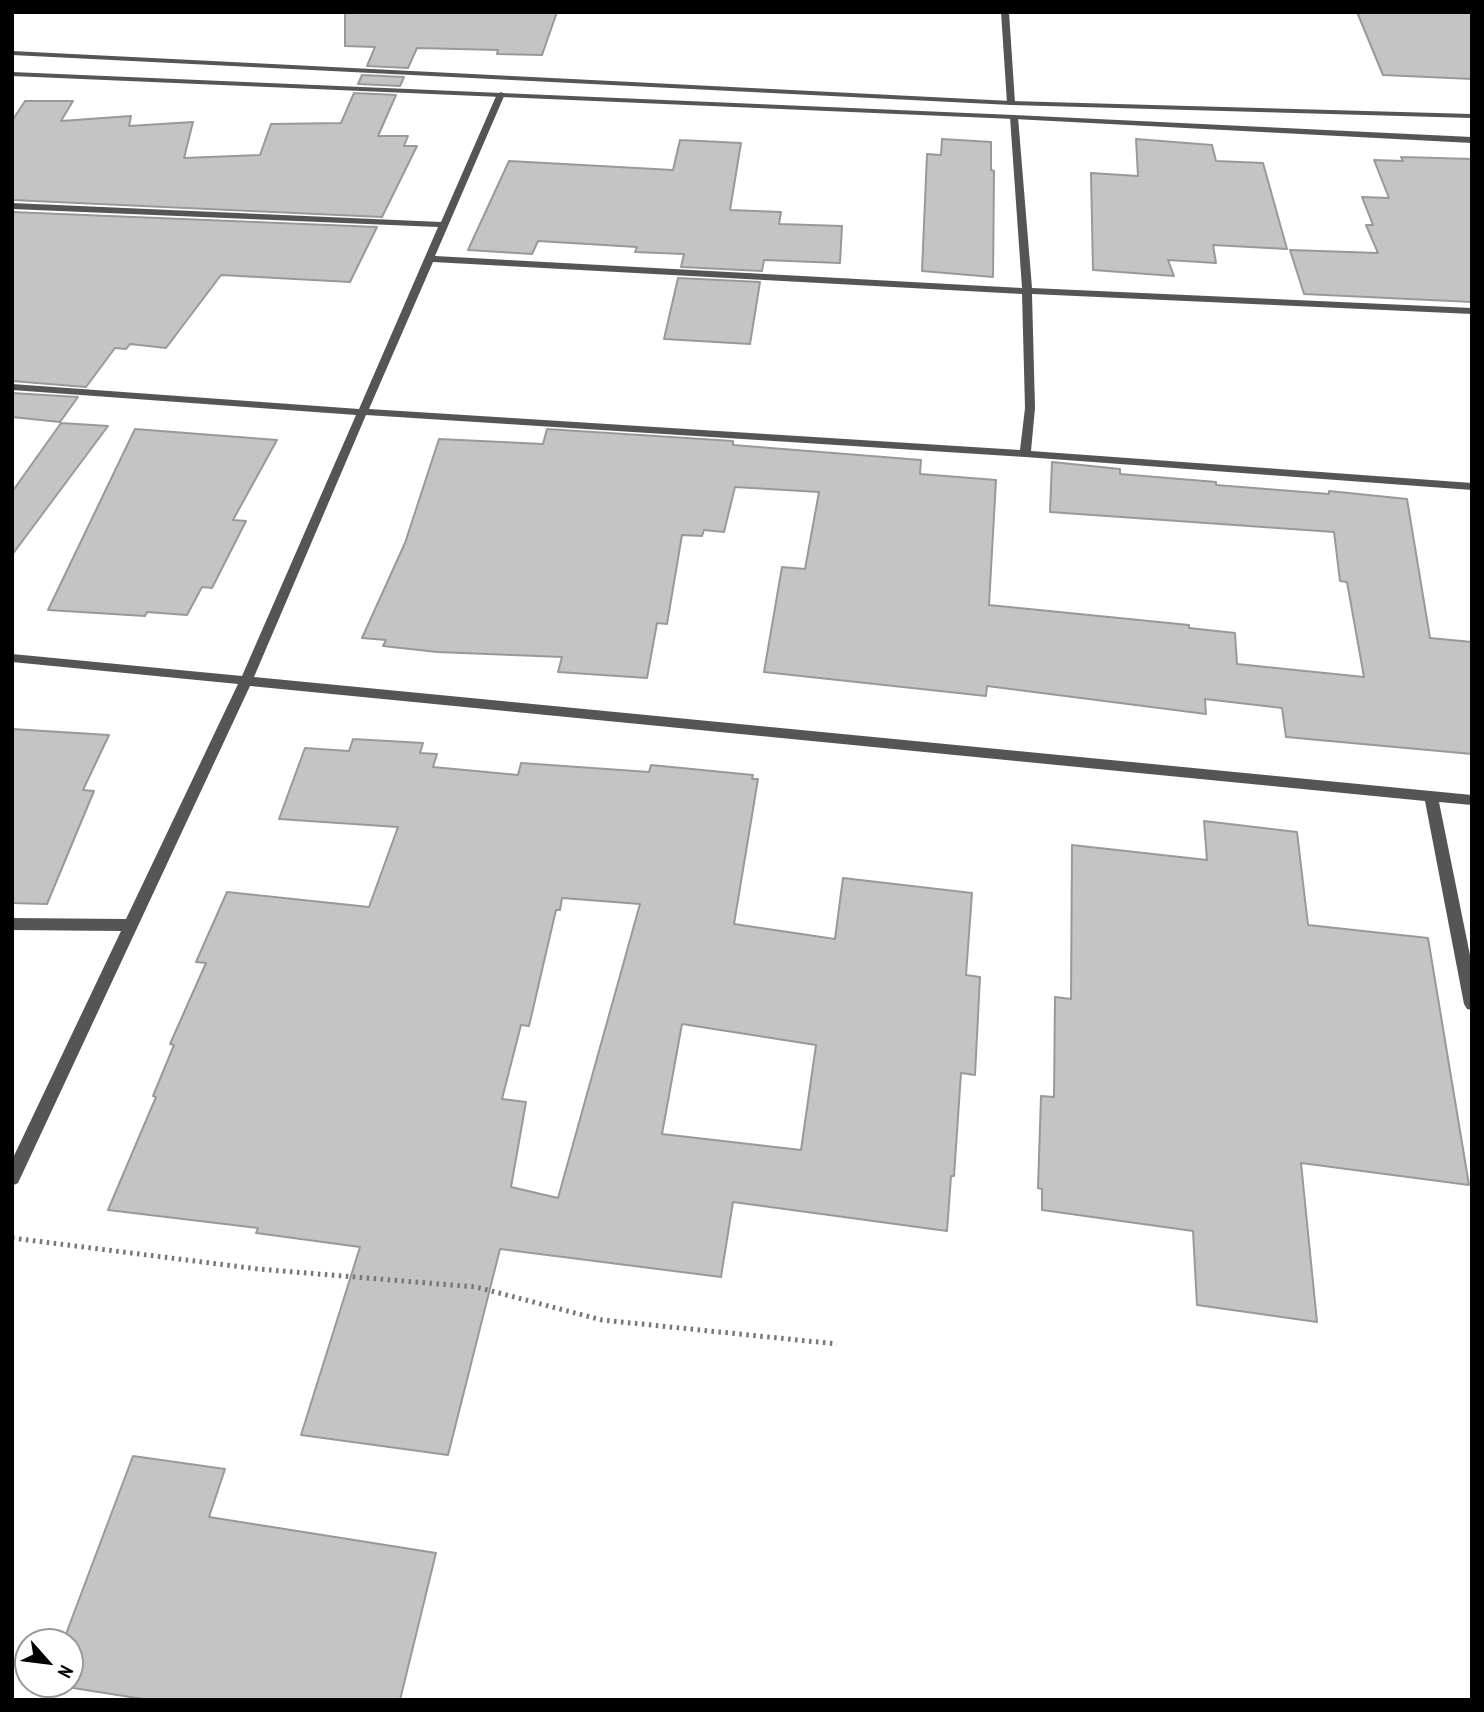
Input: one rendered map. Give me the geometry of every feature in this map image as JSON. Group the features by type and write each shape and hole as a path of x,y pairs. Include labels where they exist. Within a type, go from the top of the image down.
{"street":[{"path":"1004,12 1012,103"},
{"path":"12,53 1012,103 1472,117"},
{"path":"12,74 1014,117 1472,140"},
{"path":"12,1178 246,680 432,258 501,94"},
{"path":"1014,117 1027,291 1030,408 1025,454"},
{"path":"12,206 444,225"},
{"path":"432,258 1027,291 1472,311"},
{"path":"12,387 1025,454 1472,487"},
{"path":"12,658 1472,800"},
{"path":"1431,797 1472,1004"},
{"path":"12,924 131,925"}],"path":[{"path":"12,1238 258,1269 476,1287 602,1320 837,1344"}],"building":[{"path":"345,12 557,12 542,55 497,54 498,50 417,48 408,68 367,66 375,47 345,46"},
{"path":"1357,12 1472,12 1472,79 1383,75"},
{"path":"362,75 404,77 400,86 358,84"},
{"path":"354,93 396,95 378,136 408,136 404,146 417,146 382,217 12,200 12,121 25,101 73,101 61,121 131,116 129,126 193,122 184,158 260,155 271,124 341,123"},
{"path":"942,139 991,142 991,170 994,171 993,277 922,271 927,154 941,155"},
{"path":"1136,139 1212,145 1216,161 1263,163 1287,249 1213,245 1216,263 1168,260 1174,276 1093,270 1091,173 1138,176"},
{"path":"680,140 741,143 730,210 781,212 779,224 842,226 840,263 764,260 762,271 681,267 684,254 635,252 637,247 538,241 532,254 468,250 509,161 673,170"},
{"path":"1401,157 1472,159 1472,302 1304,294 1290,250 1378,253 1366,225 1373,225 1362,197 1389,198 1374,160 1403,161"},
{"path":"12,212 377,227 350,282 221,275 166,348 130,344 126,349 115,348 86,387 12,381"},
{"path":"678,278 760,282 750,344 664,339"},
{"path":"12,393 78,397 60,422 12,417"},
{"path":"61,423 108,426 12,555 12,492"},
{"path":"135,429 277,440 233,520 246,521 212,588 202,587 187,615 147,612 145,616 48,610"},
{"path":"547,429 733,441 733,445 921,460 920,474 996,480 989,605 1189,625 1189,628 1235,633 1237,664 1364,677 1347,582 1340,581 1334,532 1050,512 1052,462 1120,469 1120,474 1216,482 1216,485 1329,494 1329,491 1407,499 1430,638 1472,642 1472,754 1286,737 1282,708 1205,699 1206,714 987,686 986,696 764,672 782,567 805,569 819,492 735,487 724,532 704,530 702,536 682,535 667,624 657,623 647,678 558,672 562,657 437,652 383,646 386,640 362,638 405,543 439,439 543,444"},
{"path":"12,729 109,735 83,790 94,791 47,904 12,903"},
{"path":"353,739 423,743 420,753 437,754 433,767 518,775 521,763 649,772 651,765 753,775 752,779 758,779 734,924 835,939 843,878 972,893 966,975 980,977 975,1075 961,1073 954,1176 951,1176 947,1231 733,1202 721,1277 500,1249 448,1455 301,1435 360,1247 256,1233 258,1228 108,1210 156,1097 153,1096 174,1045 170,1044 206,963 196,962 227,892 369,907 398,827 279,819 305,748 349,751","holes":["562,898 640,904 558,1198 511,1187 526,1102 502,1099 521,1025 529,1026 556,910 560,910","682,1024 816,1045 801,1150 662,1134"]},
{"path":"1204,821 1297,832 1308,925 1428,938 1469,1185 1301,1163 1317,1322 1197,1305 1193,1231 1042,1210 1042,1189 1038,1188 1041,1096 1054,1097 1055,997 1071,999 1072,845 1207,860"},
{"path":"133,1456 225,1469 209,1517 436,1553 400,1700 149,1700 84,1690 84,1628 68,1628"}]}
